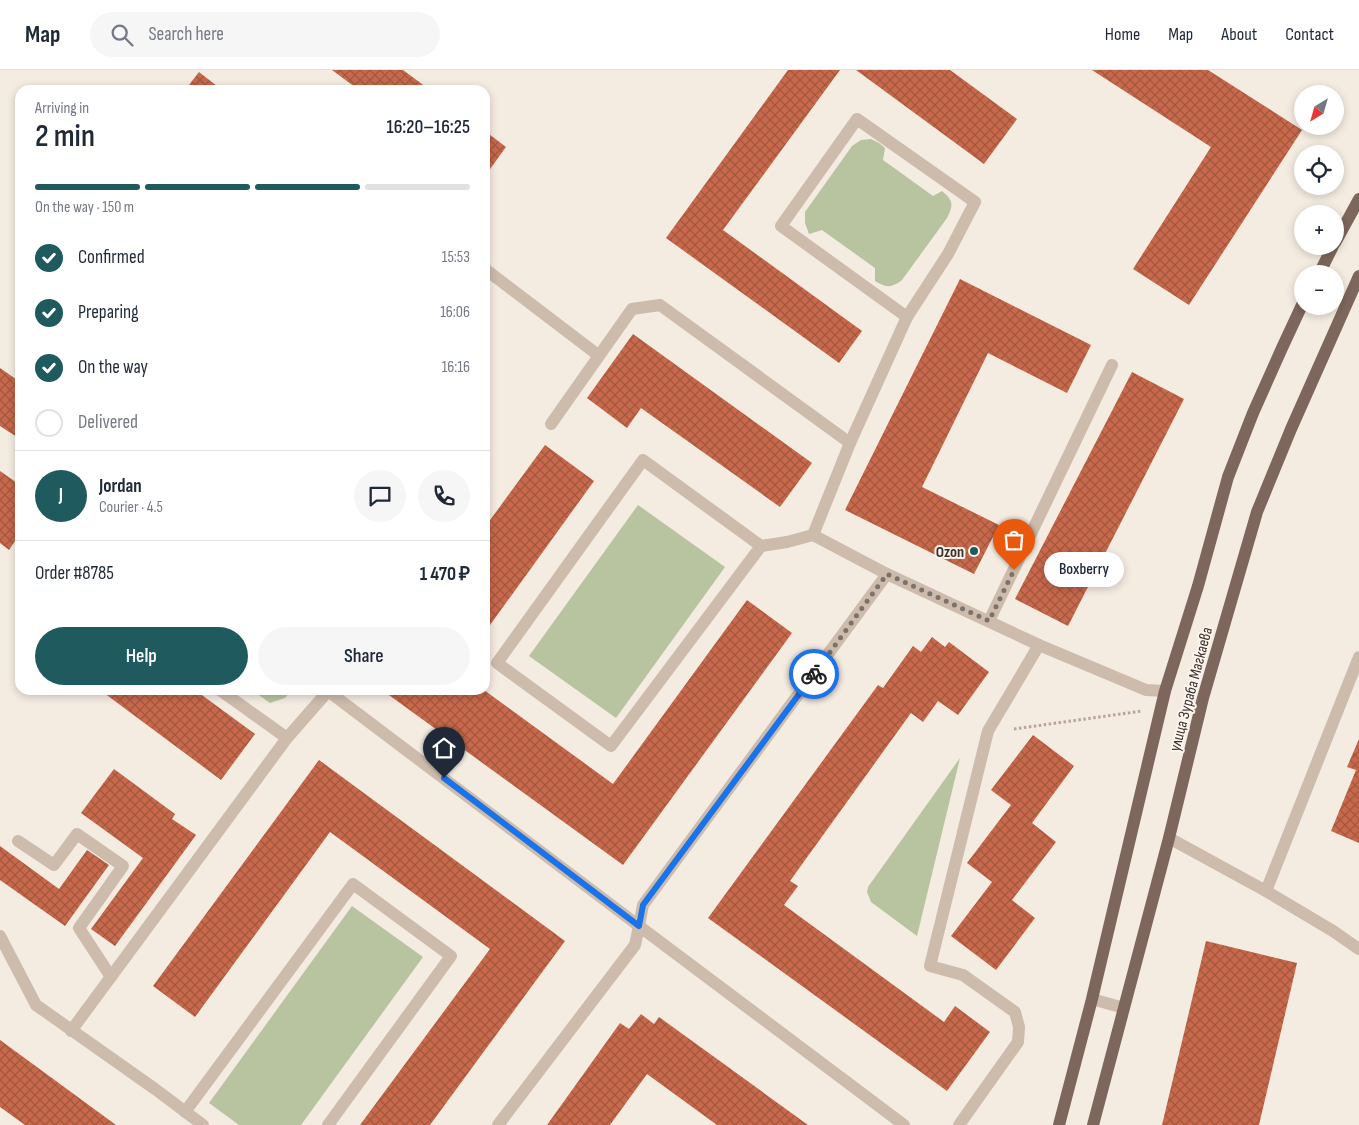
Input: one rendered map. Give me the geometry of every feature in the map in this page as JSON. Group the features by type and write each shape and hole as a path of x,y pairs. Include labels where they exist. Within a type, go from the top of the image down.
{"main road":[{"path":"1344,227 1359,199"},
{"name":"улица Зураба Магкаева","path":"1094,1125 1169,838 1203,698 1256,512 1291,428 1359,276"},
{"name":"улица Зураба Магкаева","path":"1059,1125 1092,999 1165,691 1198,586 1228,477 1253,413 1297,315"}],"street":[{"path":"813,535 850,443 907,317 948,254 975,202 857,119 781,226 907,317"},
{"path":"490,273 598,355"},
{"path":"551,424 632,309 660,305 850,443"},
{"path":"989,621 1112,365"},
{"path":"760,546 611,746 497,663 643,460 760,546 787,542 813,535 887,574 1039,645 1146,690 1165,691"},
{"path":"498,1125 634,945 643,905 887,574"},
{"path":"958,1125 1018,1042 1019,1027 1015,1012 964,975 930,966 988,732 1039,645"},
{"path":"1266,891 1359,657"},
{"path":"227,695 287,738"},
{"path":"71,1031 287,738 325,695"},
{"path":"334,695 904,1125"},
{"path":"18,841 54,865 77,834 123,866 79,928 111,977"},
{"path":"1169,838 1333,930 1359,949"},
{"path":"185,1112 353,884 451,956 328,1125"},
{"path":"0,936 36,1005 203,1125"},
{"path":"1092,999 1124,1008"}],"path":[{"path":"1014,729 1145,710"}],"green space":[{"path":"871,139 885,148 883,160 933,196 942,191 951,203 951,210 947,218 902,280 895,285 889,286 875,281 875,268 822,230 809,234 805,223 805,212 852,146 861,140"},
{"path":"638,505 725,567 616,718 529,656"},
{"path":"259,695 287,695 285,698 270,703"},
{"path":"960,758 917,936 871,902 867,892 868,887"},
{"path":"352,906 423,957 301,1125 239,1125 209,1103"}],"building":[{"path":"332,70 403,70 423,85 352,85"},
{"path":"788,70 840,70 723,230 862,331 839,363 666,238"},
{"path":"856,70 950,70 1017,119 984,164"},
{"path":"1092,70 1208,70 1294,125 1294,135 1299,135 1189,305 1133,269 1211,147"},
{"path":"199,72 216,85 189,85"},
{"path":"490,135 506,147 490,169"},
{"path":"960,279 1091,345 1067,393 988,353 922,487 999,525 974,574 845,510"},
{"path":"633,334 812,463 780,507 641,408 627,428 587,398"},
{"path":"0,368 15,378 15,436 0,426"},
{"path":"1132,372 1184,399 1068,626 1015,599"},
{"path":"545,445 594,481 490,625 490,520"},
{"path":"0,471 15,482 15,541 9,550 0,543"},
{"path":"747,600 792,633 623,865 389,695 490,694 613,784"},
{"path":"932,637 945,647 949,642 989,672 958,715 938,701 923,722 911,713 790,881 798,886 784,905 944,1022 955,1006 990,1032 947,1091 708,918 878,685 883,688 913,646 921,652"},
{"path":"107,695 202,695 255,734 221,780"},
{"path":"1033,735 1074,766 1032,823 1056,842 1012,900 1035,918 996,970 951,936 992,882 967,863 1011,805 991,790"},
{"path":"1359,739 1359,843 1331,831 1356,770 1347,767"},
{"path":"319,760 565,941 430,1125 360,1125 490,949 330,832 195,1017 153,986"},
{"path":"114,769 175,814 172,819 196,835 115,946 91,929 143,858 81,813"},
{"path":"0,846 59,889 87,850 109,865 65,926 0,880"},
{"path":"1206,941 1297,963 1259,1125 1162,1125"},
{"path":"641,1014 654,1024 659,1017 808,1125 717,1125 647,1074 610,1125 547,1125 620,1023 629,1029"},
{"path":"0,1040 116,1125 25,1125 0,1107"}],"way so far":[{"path":"814,674 887,574 989,621 1014,570"}],"place":[{"name":"Ozon","path":"974,551"},
{"name":"Boxberry","path":"1014,570"}],"route":[{"path":"444,778 639,926 643,905 814,674"}]}
